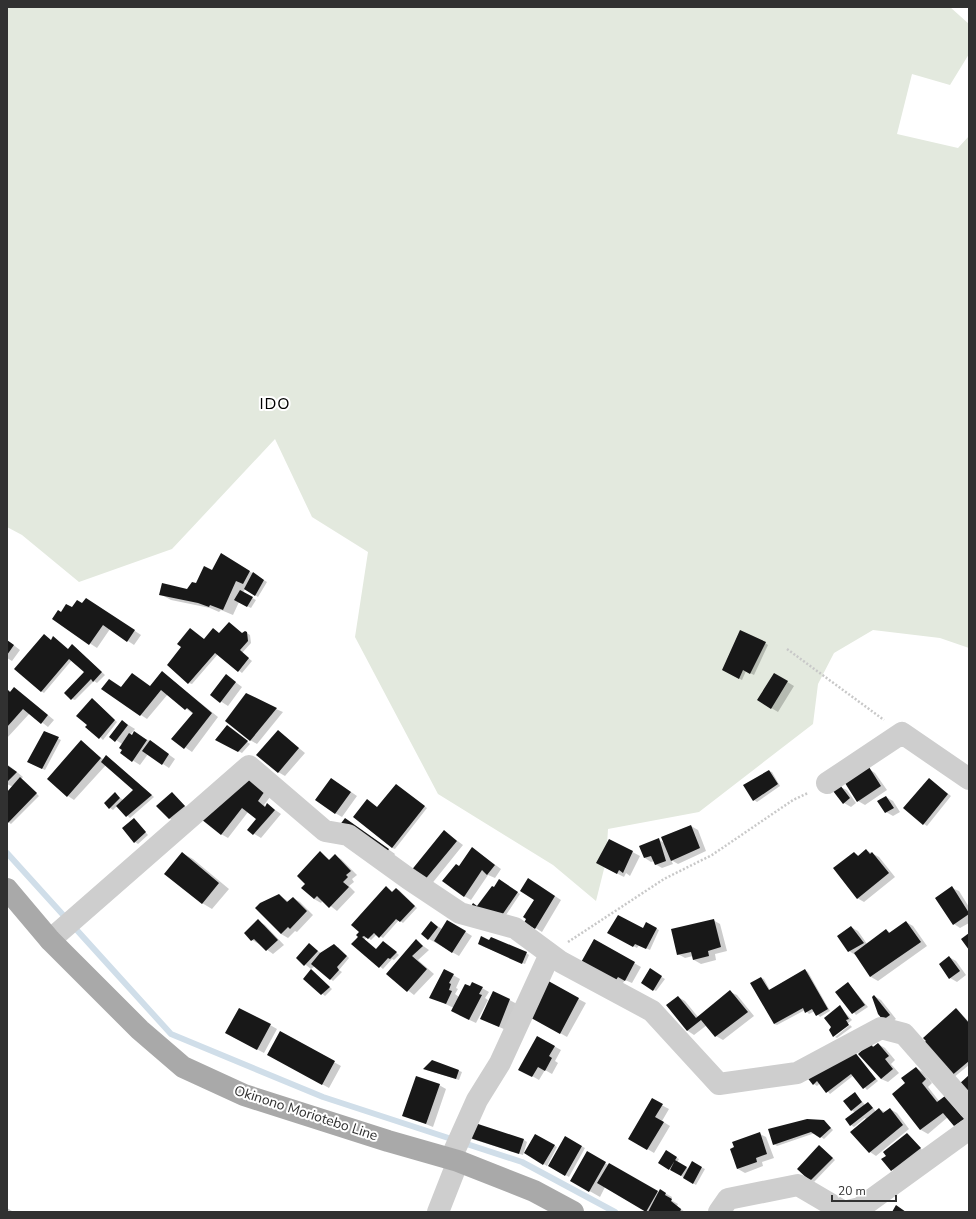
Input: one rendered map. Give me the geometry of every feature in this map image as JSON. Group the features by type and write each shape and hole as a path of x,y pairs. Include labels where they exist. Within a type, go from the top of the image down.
{"main road":[{"name":"Okinono Moriotebo Line","path":"7,889 50,940 140,1030 183,1066 244,1095 455,1159 534,1191 573,1212"}],"street":[{"path":"827,784 902,733 969,779"},
{"path":"50,940 249,766 324,831 348,835 409,880 460,913 516,928 561,962 652,1011 719,1084 797,1073 881,1028 904,1034 969,1108"},
{"path":"438,1212 476,1100 500,1063 550,954"},
{"path":"720,1212 728,1199 798,1185 844,1212 860,1208 969,1129"}],"path":[{"path":"787,649 902,733"},
{"path":"550,954 664,880 712,855 793,800 827,784"}],"shaded area":[{"path":"7,7 950,7 969,24 969,54 950,85 912,74 897,134 958,148 969,136 969,648 940,638 873,630 834,653 818,684 813,724 699,812 608,829 606,861 596,901 553,865 438,794 355,637 368,552 312,517 275,439 172,549 79,582 22,535 7,527"}],"building":[{"path":"221,553 250,571 243,584 236,581 223,610 210,605 209,607 198,603 159,595 162,583 187,589 192,582 196,583 204,566 212,570"},
{"path":"253,572 264,580 255,596 244,589"},
{"path":"240,590 253,597 247,607 234,600"},
{"path":"86,598 135,630 127,642 103,625 89,645 52,619 58,610 61,612 66,604 72,607 77,600 82,603"},
{"path":"229,622 242,633 245,631 247,632 248,641 240,650 249,658 238,672 215,653 188,684 167,665 181,647 177,644 190,628 204,639 213,628 219,633"},
{"path":"740,630 766,642 750,674 743,670 739,679 722,670"},
{"path":"44,634 51,640 53,636 68,649 72,644 102,672 93,682 91,679 71,700 64,693 84,672 69,659 41,692 14,669"},
{"path":"7,640 14,645 7,655"},
{"path":"162,671 212,713 184,749 171,739 193,713 187,708 185,710 161,690 140,716 101,689 109,679 121,687 132,673 150,686"},
{"path":"774,673 788,681 771,709 757,700"},
{"path":"226,674 236,682 220,703 210,695"},
{"path":"14,687 48,715 41,724 23,709 7,727 7,689 10,692"},
{"path":"246,693 277,708 250,741 225,721"},
{"path":"92,698 115,720 99,739 85,727 87,725 76,716"},
{"path":"122,720 128,725 115,742 109,737"},
{"path":"227,725 248,741 238,752 215,740"},
{"path":"278,730 299,748 278,773 256,755"},
{"path":"44,731 59,737 42,769 27,762"},
{"path":"134,731 147,740 132,762 120,753 122,750 119,748 129,733 132,735"},
{"path":"81,740 101,758 67,797 47,779"},
{"path":"150,740 169,754 162,765 142,751"},
{"path":"106,755 152,795 126,817 116,806 133,790 101,762"},
{"path":"7,765 17,772 7,782"},
{"path":"869,767 881,786 857,802 845,783"},
{"path":"769,770 778,784 753,801 743,785"},
{"path":"250,774 267,788 258,801 265,807 267,803 275,810 253,835 247,830 256,819 242,808 221,835 196,815"},
{"path":"20,777 37,793 7,824 7,792"},
{"path":"331,778 351,792 335,814 315,800"},
{"path":"929,778 948,794 923,825 903,808"},
{"path":"396,784 425,806 392,848 353,817 367,799 377,807"},
{"path":"840,785 850,798 843,804 833,791"},
{"path":"115,792 120,798 109,809 104,803"},
{"path":"172,792 185,806 169,819 156,806"},
{"path":"886,796 894,808 885,813 877,801"},
{"path":"134,818 146,832 134,843 122,828"},
{"path":"345,818 389,849 383,858 339,826"},
{"path":"691,825 700,848 671,861 661,837"},
{"path":"444,830 457,841 423,882 410,872"},
{"path":"659,838 666,861 655,865 651,856 644,858 639,846"},
{"path":"609,839 633,851 623,873 619,870 617,874 596,863"},
{"path":"472,847 495,865 487,875 482,870 464,897 442,881 456,864 459,866"},
{"path":"866,849 870,854 872,852 889,873 857,899 833,868 854,852 858,856"},
{"path":"320,851 329,860 335,854 351,871 346,875 348,877 343,882 349,887 329,908 317,896 314,899 301,888 305,884 297,876"},
{"path":"182,852 219,883 202,904 164,874"},
{"path":"528,878 555,896 535,929 524,923 526,919 523,917 534,900 520,891"},
{"path":"499,879 518,892 498,921 469,910 473,903 477,906"},
{"path":"386,886 392,892 396,888 415,906 400,922 396,919 379,938 374,933 368,939 364,936 362,937 376,949 383,941 397,952 390,959 388,958 379,968 351,944 358,937 356,935 359,932 351,925"},
{"path":"952,886 969,913 953,925 935,898"},
{"path":"279,894 287,902 293,897 307,911 290,929 288,927 281,934 255,908 260,903"},
{"path":"618,915 643,928 646,922 657,928 646,949 635,944 633,947 607,933"},
{"path":"258,919 278,940 266,951 254,939 251,941 244,933"},
{"path":"714,919 721,947 708,951 709,956 693,960 691,952 677,955 671,929"},
{"path":"447,920 466,931 452,953 434,941"},
{"path":"431,921 438,927 428,940 421,934"},
{"path":"906,921 921,942 870,977 854,953 886,929 889,933"},
{"path":"851,926 864,943 848,952 837,936"},
{"path":"969,933 969,950 961,939"},
{"path":"481,936 489,940 491,937 527,952 522,964 478,944"},
{"path":"416,939 423,946 412,956 427,969 407,992 386,974"},
{"path":"594,939 635,962 625,981 618,977 612,986 579,966"},
{"path":"309,943 318,951 304,966 296,958"},
{"path":"334,944 347,956 337,967 339,970 330,980 311,964 320,953"},
{"path":"949,956 960,971 949,979 939,964"},
{"path":"650,968 662,976 653,991 641,983"},
{"path":"311,969 330,987 321,995 303,979"},
{"path":"444,969 454,974 449,983 451,984 449,990 452,991 446,1004 429,998"},
{"path":"805,969 828,1009 816,1016 812,1009 805,1013 803,1008 774,1024 750,983 761,977 769,990"},
{"path":"543,978 579,998 560,1034 524,1014"},
{"path":"472,982 483,987 479,994 482,995 469,1020 451,1011 465,984 470,986"},
{"path":"848,982 865,1005 852,1014 835,992"},
{"path":"730,990 748,1012 715,1037 701,1020 687,1031 666,1005 678,996 696,1018"},
{"path":"493,991 510,999 499,1027 480,1019"},
{"path":"874,995 890,1015 883,1020 878,1014 872,997"},
{"path":"840,1005 849,1019 846,1020 849,1025 833,1037 829,1030 831,1027 824,1018"},
{"path":"239,1008 271,1024 257,1050 225,1033"},
{"path":"956,1008 969,1023 969,1061 950,1077 922,1044 926,1041 923,1038"},
{"path":"280,1031 335,1061 322,1085 267,1055"},
{"path":"537,1036 555,1046 549,1056 552,1058 545,1071 538,1067 532,1077 518,1070"},
{"path":"870,1043 873,1047 878,1043 889,1056 885,1059 893,1069 881,1079 858,1054"},
{"path":"854,1051 876,1079 863,1089 851,1074 826,1093 817,1081 813,1085 806,1076"},
{"path":"432,1060 459,1070 456,1079 423,1069"},
{"path":"916,1067 926,1079 922,1083 937,1102 945,1096 964,1119 954,1126 943,1113 920,1130 892,1094 905,1083 901,1078"},
{"path":"969,1075 969,1099 958,1085"},
{"path":"416,1076 440,1084 426,1124 402,1116"},
{"path":"855,1092 862,1102 851,1111 843,1101"},
{"path":"652,1098 663,1104 655,1117 664,1122 647,1150 628,1139"},
{"path":"868,1102 873,1108 850,1126 845,1119"},
{"path":"879,1108 883,1113 890,1108 903,1125 869,1153 850,1132"},
{"path":"807,1119 824,1120 831,1128 820,1138 811,1132 773,1145 768,1129"},
{"path":"472,1122 524,1139 519,1154 467,1137"},
{"path":"760,1132 767,1154 756,1158 757,1162 737,1169 730,1149 734,1147 732,1142"},
{"path":"907,1133 921,1148 891,1171 881,1159 886,1156 883,1152"},
{"path":"535,1134 555,1145 543,1165 524,1153"},
{"path":"565,1136 582,1146 565,1176 548,1166"},
{"path":"819,1145 833,1158 810,1181 797,1169"},
{"path":"666,1150 677,1157 669,1170 658,1163"},
{"path":"587,1151 606,1162 589,1192 570,1181"},
{"path":"675,1160 687,1167 681,1176 670,1170"},
{"path":"692,1161 702,1167 693,1184 683,1178"},
{"path":"609,1163 658,1191 646,1212 597,1183"},
{"path":"660,1189 666,1193 665,1195 672,1199 671,1201 681,1209 680,1212 648,1212"},
{"path":"896,1205 906,1212 892,1212"}],"waterway":[{"path":"7,853 171,1034 323,1097 522,1162 615,1212"}],"district":[{"name":"IDO","path":"275,404"}]}
